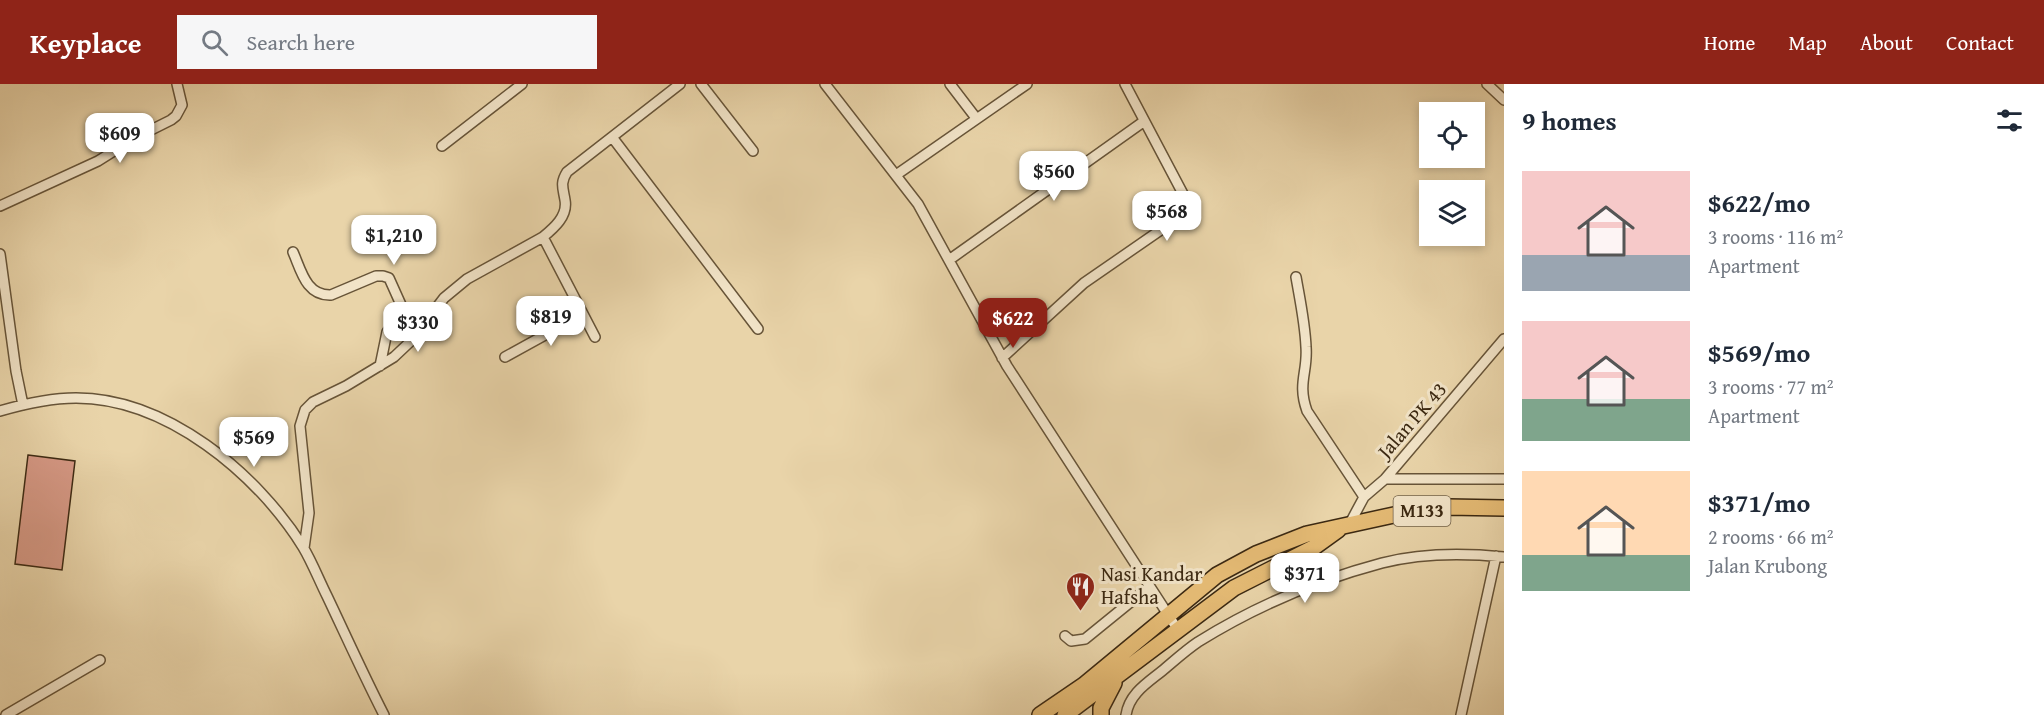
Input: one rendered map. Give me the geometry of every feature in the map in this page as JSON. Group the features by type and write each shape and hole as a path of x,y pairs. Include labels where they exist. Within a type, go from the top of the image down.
{"main road":[{"name":"M133","path":"1040,715 1084,685 1217,575 1256,554 1307,534 1403,513 1448,507 1504,508"},
{"name":"M133","path":"1065,715 1234,588 1313,548 1345,527"},
{"path":"1101,715 1101,708 1119,675"}],"street":[{"path":"0,206 98,161 133,139 176,117 183,105 177,84"},
{"path":"442,146 522,84"},
{"path":"304,548 309,513 300,426 305,410 313,402 394,357 412,340 444,298 466,279 543,237 556,226 565,209 561,187 562,179 567,172 680,84"},
{"path":"701,84 753,151"},
{"path":"825,84 918,204 1002,358 1178,630"},
{"path":"950,84 976,118"},
{"path":"896,175 1027,84"},
{"path":"1002,358 1084,283 1191,209 1143,122 1125,84"},
{"path":"1487,84 1504,100"},
{"path":"949,260 1143,122"},
{"path":"612,137 758,329"},
{"path":"543,237 595,337"},
{"path":"293,252 305,281 316,293 331,295 376,276 389,278 393,283 402,307 401,314 387,332 380,366"},
{"path":"0,254 16,371 23,405"},
{"path":"1296,277 1306,347 1301,381 1307,411 1364,497"},
{"path":"505,357 583,314"},
{"name":"Jalan PK 43","path":"1345,527 1364,497 1385,479 1504,339"},
{"path":"0,411 23,405 76,398 124,405 149,412 209,448 248,480 280,515 304,548 384,715"},
{"path":"1385,479 1504,479"},
{"path":"1126,715 1129,703 1141,688 1197,643 1255,611 1319,582 1383,562 1419,557 1454,554 1500,557 1461,715"},
{"path":"1065,636 1071,641 1085,639 1149,587"},
{"path":"6,715 100,660"}],"building":[{"path":"28,455 75,461 62,570 15,564"}],"place":[{"name":"Nasi Kandar Hafsha","path":"1080,612"}]}
